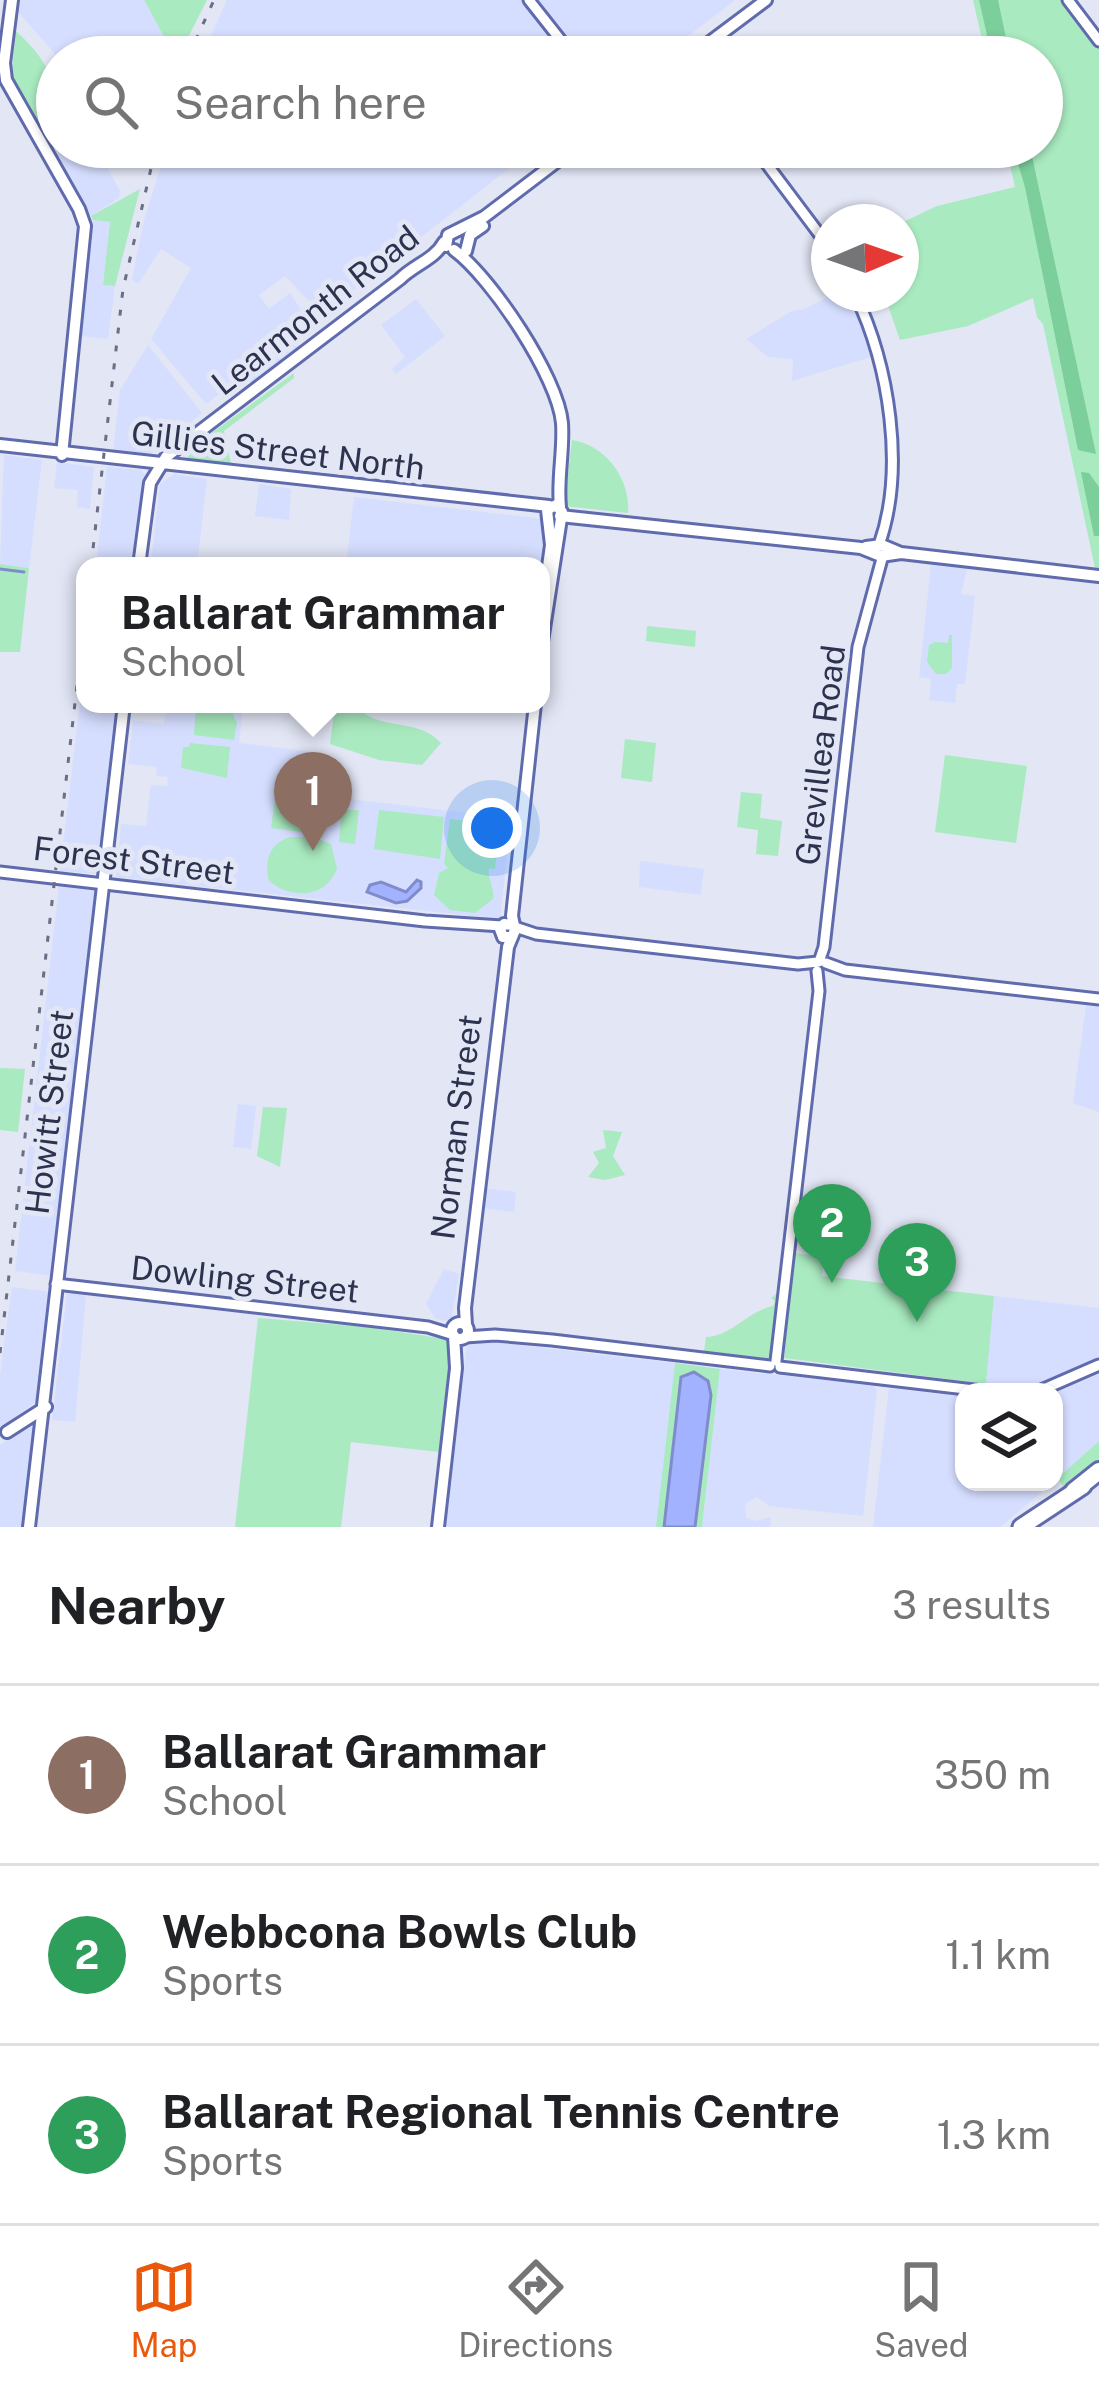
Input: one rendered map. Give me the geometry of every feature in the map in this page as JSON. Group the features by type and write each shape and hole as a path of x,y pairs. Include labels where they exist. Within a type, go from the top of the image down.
{"highway":[{"path":"1021,1527 1099,1478"}],"main road":[{"path":"12,0 6,80 36,132"},
{"path":"720,36 764,3"},
{"path":"56,168 85,226 59,454"},
{"name":"Learmonth Road","path":"161,467 415,264 456,244 550,168"},
{"name":"Learmonth Road","path":"456,244 552,168"},
{"path":"456,244 537,354 553,386 562,424 550,557"},
{"name":"Learmonth Road","path":"161,467 248,397"},
{"name":"Gillies Street North","path":"0,448 1099,576"},
{"path":"143,557 161,467"},
{"name":"Howitt Street","path":"32,1527 41,1410 51,1361 126,713"},
{"name":"Norman Street","path":"438,1527 532,713"},
{"path":"3,1434 41,1410"},
{"name":"Howitt Street","path":"32,1527 41,1410"}],"street":[{"path":"529,0 557,36"},
{"path":"1067,0 1099,41"},
{"path":"770,168 811,223"},
{"name":"Grevillea Road","path":"775,1365 858,647 879,572 884,526 890,412 862,312"},
{"name":"Forest Street","path":"0,872 821,967"},
{"path":"821,967 1099,999"},
{"name":"Dowling Street","path":"60,1285 955,1388"},
{"path":"1058,1383 1099,1365"}],"shaded area":[{"path":"19,0 144,0 164,36 39,36 18,12"},
{"path":"227,0 735,0 688,36 211,36"},
{"path":"63,168 107,168 119,198 91,216"},
{"path":"160,168 509,168 322,315 285,276 259,295 269,309 290,293 302,311 282,325 302,353 248,389 237,381 206,404 151,339 191,268 161,249 138,284 132,280"},
{"path":"93,220 110,222 103,284 115,286 108,339 80,336"},
{"path":"416,299 445,336 396,374 392,369 405,357 381,325"},
{"path":"792,311 856,312 871,357 792,381 793,359 768,357 746,339"},
{"path":"148,345 202,413 147,456 113,452 120,390"},
{"path":"4,455 42,460 29,568 0,564"},
{"path":"57,462 94,467 90,509 77,507 78,490 54,488"},
{"path":"107,467 141,470 145,475 135,557 97,557"},
{"path":"174,474 207,479 198,557 152,557 160,484"},
{"path":"259,484 291,489 289,520 255,516"},
{"path":"354,497 544,519 542,557 347,557"},
{"path":"931,565 967,569 961,594 975,596 965,684 957,684 955,703 929,700 931,679 919,677"},
{"path":"79,713 118,713 99,874 60,871"},
{"path":"166,713 242,713 239,743 321,753 317,795 511,818 500,919 116,877 121,824 146,826 151,785 167,786 168,777 156,776 157,767 128,764 133,720 164,724"},
{"path":"640,861 704,869 701,895 639,887"},
{"path":"59,886 97,890 53,1276 15,1271"},
{"path":"1086,1006 1099,1007 1099,1112 1073,1103"},
{"path":"238,1104 256,1106 251,1149 233,1147"},
{"path":"482,1188 516,1192 514,1212 481,1208"},
{"path":"444,1269 459,1274 451,1322 436,1319 426,1304"},
{"path":"12,1287 51,1292 39,1399 0,1429 0,1375"},
{"path":"67,1293 86,1295 75,1422 52,1420"},
{"path":"994,1296 1099,1308 1099,1358 1051,1381 986,1383"},
{"path":"472,1340 675,1363 656,1527 445,1527 467,1344"},
{"path":"720,1369 877,1389 863,1516 769,1506 757,1497 745,1504 746,1517 755,1521 771,1517 770,1527 702,1527"},
{"path":"1099,1374 1099,1441 1063,1474 1063,1389"},
{"path":"889,1388 955,1396 955,1491 1043,1491 1000,1527 873,1527"},
{"path":"30,1423 36,1425 25,1527 0,1527 0,1445"}],"green space":[{"path":"144,0 207,0 189,36 164,36"},
{"path":"973,0 1066,0 1099,43 1099,569 1095,568 1043,324 1033,298 968,326 900,340 890,312 919,312 919,214 1015,187 1011,168 1063,168 1063,36 981,36"},
{"path":"979,0 998,0 1006,36 987,36"},
{"path":"16,31 36,52 36,122 11,78"},
{"path":"1019,168 1035,168 1096,454 1078,450"},
{"path":"140,189 115,286 103,285 110,222 91,216"},
{"path":"294,373 294,378 224,431 231,464 186,460 195,445"},
{"path":"572,440 596,449 614,466 625,488 628,513 564,506"},
{"path":"1081,472 1089,473 1099,487 1099,536 1094,536"},
{"path":"0,564 29,568 20,652 0,652"},
{"path":"647,626 696,631 695,647 646,641"},
{"path":"949,635 952,668 936,674 927,662 929,645 948,643"},
{"path":"196,713 232,713 237,723 234,740 194,735"},
{"path":"334,713 363,713 421,730 441,743 422,765 379,760 330,744"},
{"path":"625,739 656,743 652,782 621,778"},
{"path":"190,743 230,747 227,778 181,768 183,747"},
{"path":"945,755 1027,766 1016,843 935,832"},
{"path":"741,792 762,794 760,818 782,821 778,856 756,854 758,830 737,827"},
{"path":"275,798 359,810 355,844 339,842 341,815 326,817 323,835 271,828"},
{"path":"379,810 444,817 440,859 374,849"},
{"path":"450,819 500,825 495,869 489,868 493,899 475,913 450,910 434,895 439,873 448,868 444,864"},
{"path":"289,837 312,837 331,844 337,868 325,885 298,893 269,881 270,854"},
{"path":"0,1068 25,1069 18,1132 0,1130"},
{"path":"263,1107 287,1108 280,1167 257,1156"},
{"path":"603,1130 622,1132 613,1156 625,1175 605,1180 588,1177 599,1163 593,1152 606,1148"},
{"path":"795,1253 824,1257 822,1276 994,1296 986,1383 784,1358"},
{"path":"781,1290 770,1361 704,1352 706,1337 773,1306 771,1298"},
{"path":"258,1318 452,1340 439,1452 351,1442 341,1527 235,1527"},
{"path":"675,1363 720,1369 702,1527 656,1527"},
{"path":"1099,1441 1099,1466 1064,1488 1063,1473"}],"water":[{"path":"417,880 421,888 407,901 396,903 367,892 370,885 381,882 406,892"},
{"path":"694,1372 708,1381 711,1395 695,1527 664,1527 681,1377"}],"waterway":[{"path":"0,569 24,572"}],"railway":[{"path":"198,36 214,0"},
{"path":"92,557 123,289 151,168"},
{"path":"0,1353 76,694"}],"place":[{"name":"Ballarat Grammar","path":"313,851"},
{"name":"Webbcona Bowls Club","path":"832,1283"},
{"name":"Ballarat Regional Tennis Centre","path":"917,1322"}]}
